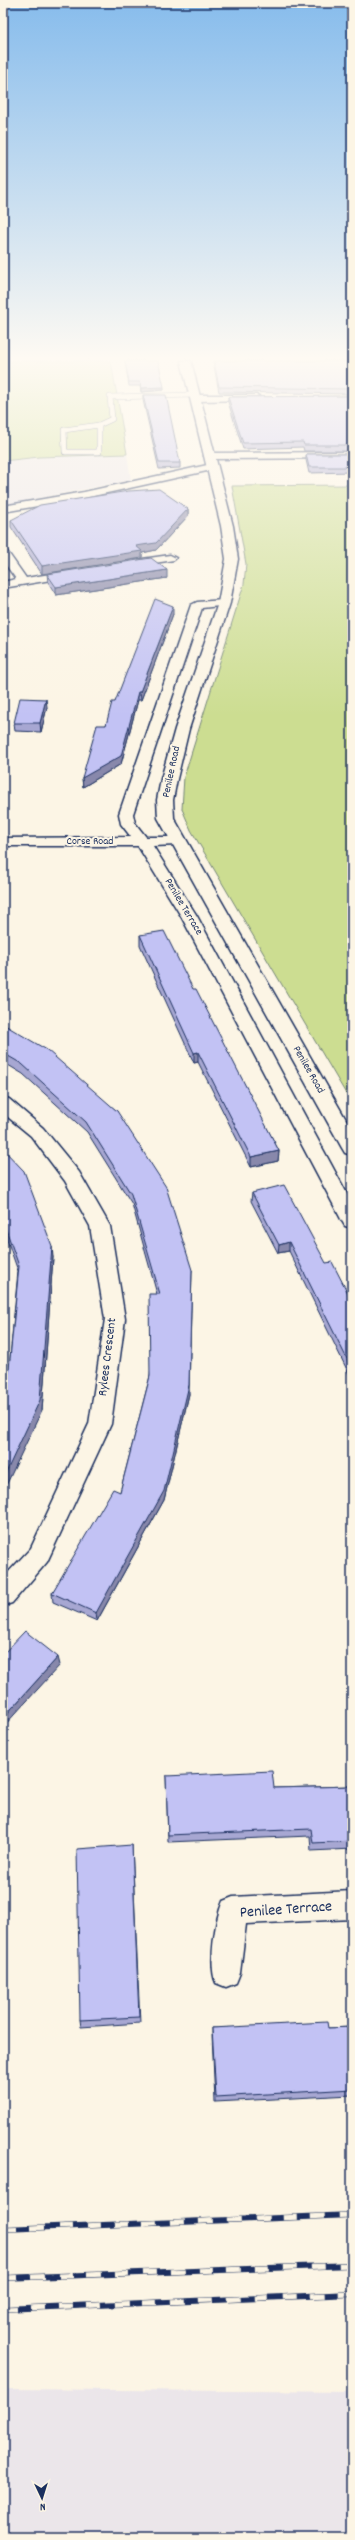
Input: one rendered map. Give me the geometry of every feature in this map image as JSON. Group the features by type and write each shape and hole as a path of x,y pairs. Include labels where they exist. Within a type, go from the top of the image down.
{"street":[{"path":"3,509 84,496 146,480"},
{"name":"Penilee Road","path":"215,480 232,559 224,603 182,729 169,779 165,800 166,818 352,1148"},
{"path":"3,553 23,582"},
{"path":"116,566 170,558"},
{"path":"3,585 85,572"},
{"name":"Penilee Terrace","path":"224,603 197,605 126,814 128,824 143,842 189,916 352,1221"},
{"name":"Corse Road","path":"3,842 178,841"},
{"name":"Rylees Crescent","path":"3,1103 37,1132 72,1177 100,1226 115,1319 100,1424 39,1555 3,1595"},
{"name":"Penilee Terrace","path":"226,1973 233,1911 352,1905"}],"shaded area":[{"path":"3,480 131,480 131,480 3,505"},
{"path":"3,2389 352,2392 352,2537 3,2537"}],"green space":[{"path":"352,485 352,1104 191,830 182,809 184,777 244,584 246,564 232,486"}],"building":[{"path":"159,489 188,509 156,543 136,546 142,551 42,566 11,520 40,505 129,491"},
{"path":"151,558 167,570 56,587 47,574"},
{"path":"3,589 7,595 3,596"},
{"path":"155,599 173,606 140,692 138,692 121,756 82,778 97,725 106,725 112,702 115,702"},
{"path":"20,698 46,699 40,723 14,723"},
{"path":"164,931 193,989 196,989 279,1151 251,1157 198,1052 194,1053 140,935"},
{"path":"3,1024 47,1050 117,1111 166,1187 192,1270 189,1385 164,1491 96,1613 52,1593 113,1489 120,1492 150,1376 149,1294 160,1294 131,1194 86,1122 22,1064 3,1053"},
{"path":"3,1149 24,1171 52,1246 40,1400 3,1479 3,1389 8,1379 19,1266 3,1221"},
{"path":"284,1185 326,1263 332,1262 352,1301 352,1369 289,1242 279,1245 252,1193"},
{"path":"25,1631 58,1657 3,1718 3,1654"},
{"path":"272,1771 274,1788 352,1786 352,1841 313,1843 311,1829 168,1835 166,1776"},
{"path":"132,1845 139,2017 80,2020 77,1849"},
{"path":"327,2022 328,2028 352,2027 352,2089 216,2097 212,2028"}],"railway":[{"path":"3,2229 352,2215"},
{"path":"3,2278 352,2265"},
{"path":"3,2309 352,2294"}]}
